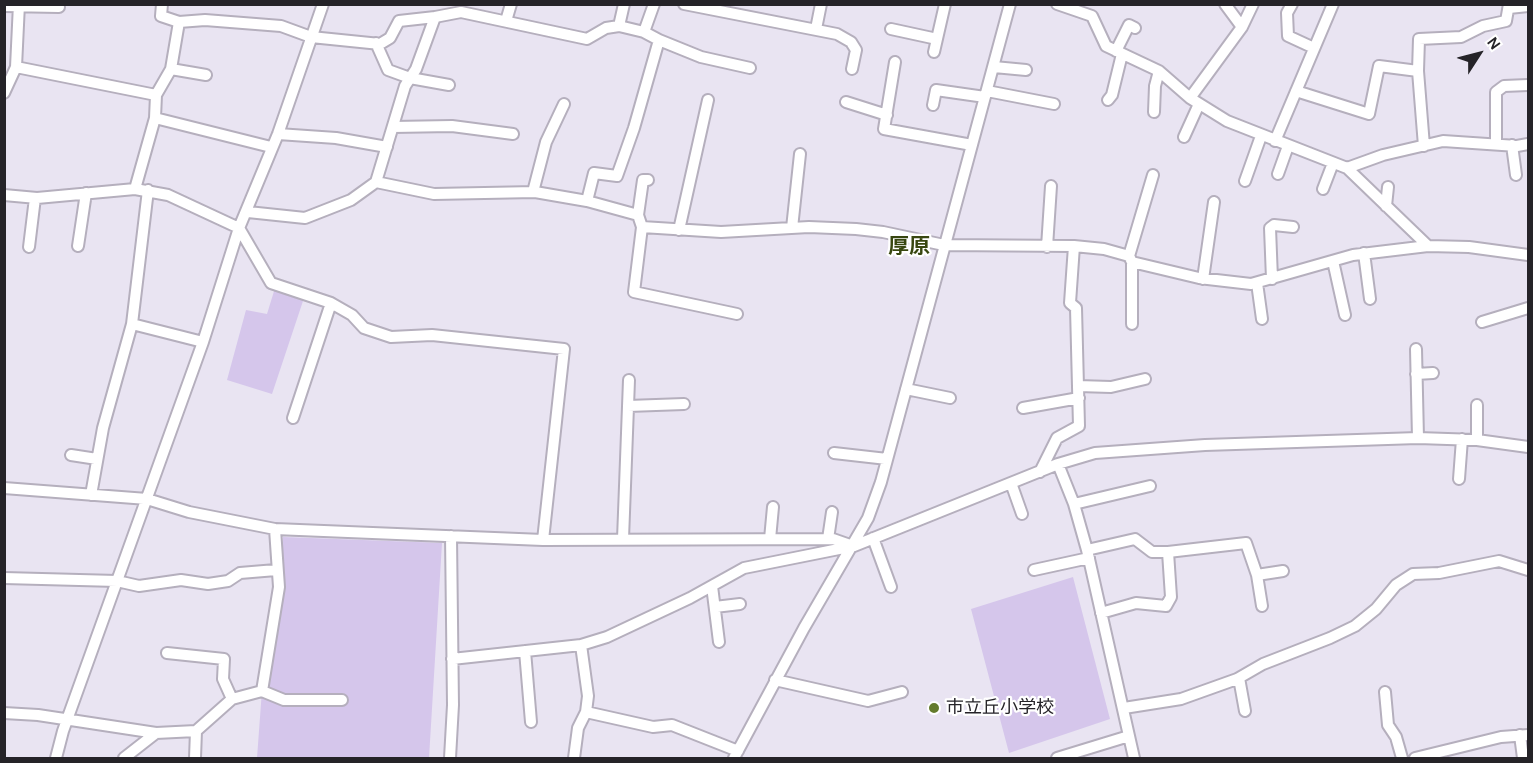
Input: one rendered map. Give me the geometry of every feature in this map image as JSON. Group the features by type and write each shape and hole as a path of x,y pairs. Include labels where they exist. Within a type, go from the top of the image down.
{"street":[{"path":"162,4 161,16 179,22 205,20 281,26 311,37 375,43 390,38 399,21 435,17 462,8 534,30 587,39 606,28 620,26 644,32 701,57 750,68"},
{"path":"56,759 67,721 203,342 239,228 248,212 271,147 278,134 323,4"},
{"path":"506,21 511,4"},
{"path":"620,26 624,4"},
{"path":"644,32 654,4"},
{"path":"684,4 747,10 837,33 851,42 856,50 852,69"},
{"path":"934,52 945,4"},
{"path":"586,712 653,727 672,725 726,746 736,755 775,680 868,518 887,459 1010,4"},
{"path":"1057,4 1092,16 1106,46 1159,71 1195,101 1227,121 1347,168 1428,246"},
{"path":"1092,16 1099,4"},
{"path":"1225,4 1242,27"},
{"path":"1184,137 1195,101 1242,27 1253,4"},
{"path":"1292,4 1287,13 1288,36 1314,48"},
{"path":"1245,181 1296,91 1333,4"},
{"path":"816,29 821,5"},
{"path":"4,6 59,7"},
{"path":"4,93 16,67 19,6"},
{"path":"1425,146 1418,71 1419,39 1461,37 1483,26 1506,21 1509,6 1528,6"},
{"path":"248,212 305,219 351,200 376,182 405,86 435,17"},
{"path":"135,189 155,118 156,95 171,69 179,22"},
{"path":"1108,100 1112,95 1119,52 1129,25 1135,28"},
{"path":"891,29 937,39"},
{"path":"586,201 594,173 617,176 634,128 659,40"},
{"path":"375,43 388,70 410,78 449,85"},
{"path":"895,62 884,129 972,145"},
{"path":"1296,91 1369,114 1379,66 1418,71"},
{"path":"16,67 156,95"},
{"path":"994,67 1026,70"},
{"path":"171,69 206,75"},
{"path":"1154,112 1155,86 1159,71"},
{"path":"1496,143 1496,92 1504,86 1528,85"},
{"path":"933,105 936,90 986,94 1054,104"},
{"path":"679,230 708,100"},
{"path":"846,102 886,115"},
{"path":"533,192 546,142 564,104"},
{"path":"155,118 271,147"},
{"path":"393,127 452,126 513,134"},
{"path":"278,134 336,138 387,147"},
{"path":"1256,166 1268,138"},
{"path":"1347,168 1383,155 1443,141 1528,144"},
{"path":"1512,145 1516,175"},
{"path":"1278,174 1288,146"},
{"path":"792,228 800,154"},
{"path":"1323,189 1333,163"},
{"path":"1132,324 1130,259 1153,175"},
{"path":"648,180 643,180 638,215 642,227 634,292 737,314"},
{"path":"376,182 434,194 533,192 586,201 638,215"},
{"path":"1047,247 1051,186"},
{"path":"1386,206 1388,187"},
{"path":"4,195 35,198 135,189 148,190 197,206 239,228 271,283 331,303 352,315 364,328 391,337 432,335 564,349 543,540"},
{"path":"91,495 103,428 132,324 148,190"},
{"path":"78,246 86,193"},
{"path":"29,247 35,198"},
{"path":"1203,279 1214,202"},
{"path":"1272,279 1270,228 1274,225 1293,228"},
{"path":"642,227 721,232 792,228 883,232 944,245 1074,246 1104,249 1130,259 1203,279 1257,283 1364,253 1428,246 1469,247 1528,255"},
{"path":"1040,472 1057,438 1079,426 1076,308 1070,303 1074,246"},
{"path":"1364,253 1370,299"},
{"path":"1333,261 1345,315"},
{"path":"1257,283 1263,319"},
{"path":"293,418 331,303"},
{"path":"1482,322 1528,308"},
{"path":"132,324 203,342"},
{"path":"1416,349 1418,438"},
{"path":"1416,374 1433,373"},
{"path":"1078,386 1111,387 1145,379"},
{"path":"623,539 629,380"},
{"path":"906,389 950,398"},
{"path":"1023,408 1078,398"},
{"path":"628,406 684,404"},
{"path":"1477,405 1477,440"},
{"path":"452,659 581,645 607,636 712,586 744,568 854,546 1058,464 1095,453 1205,444 1418,438 1477,440 1528,447"},
{"path":"1460,479 1462,440"},
{"path":"834,453 887,459"},
{"path":"71,455 98,459"},
{"path":"1058,464 1074,504 1088,554 1134,759"},
{"path":"1011,483 1022,514"},
{"path":"1074,504 1150,486"},
{"path":"4,488 147,499 189,512 275,529 543,540 828,539 854,546"},
{"path":"770,539 773,507"},
{"path":"828,539 831,512"},
{"path":"262,690 279,587 276,570 275,529"},
{"path":"450,759 451,536"},
{"path":"873,538 891,587"},
{"path":"1034,570 1135,539 1152,552 1246,543 1257,575 1262,606"},
{"path":"1101,614 1136,603 1166,606 1171,597 1168,552"},
{"path":"1124,708 1181,699 1239,678 1263,664 1355,626 1376,609 1396,585 1413,574 1439,573 1499,561 1528,570"},
{"path":"4,578 117,581 139,586 181,580 221,583 240,573 276,570"},
{"path":"1257,575 1283,571"},
{"path":"712,586 719,642"},
{"path":"715,607 740,604"},
{"path":"574,759 578,728 586,712 588,696 581,645"},
{"path":"525,651 531,722"},
{"path":"167,653 224,659 223,680 232,699"},
{"path":"1239,678 1245,711"},
{"path":"775,680 868,701 902,693"},
{"path":"4,713 38,715 156,733 196,731 232,699 262,690 284,700 342,700"},
{"path":"1385,692 1388,725 1396,737 1402,759"},
{"path":"195,759 196,731"},
{"path":"124,759 156,733"},
{"path":"1415,759 1455,747 1524,735 1522,759"},
{"path":"1057,759 1129,736"},
{"path":"1455,747 1457,759"}],"shaded area":[{"path":"275,288 305,295 272,394 227,380 246,310 267,314"},
{"path":"283,537 442,543 429,758 257,758 262,690"},
{"path":"1073,577 1110,719 1009,753 971,609"}],"place":[{"name":"市立丘小学校","path":"934,708"}],"district":[{"name":"厚原","path":"909,247"}]}
